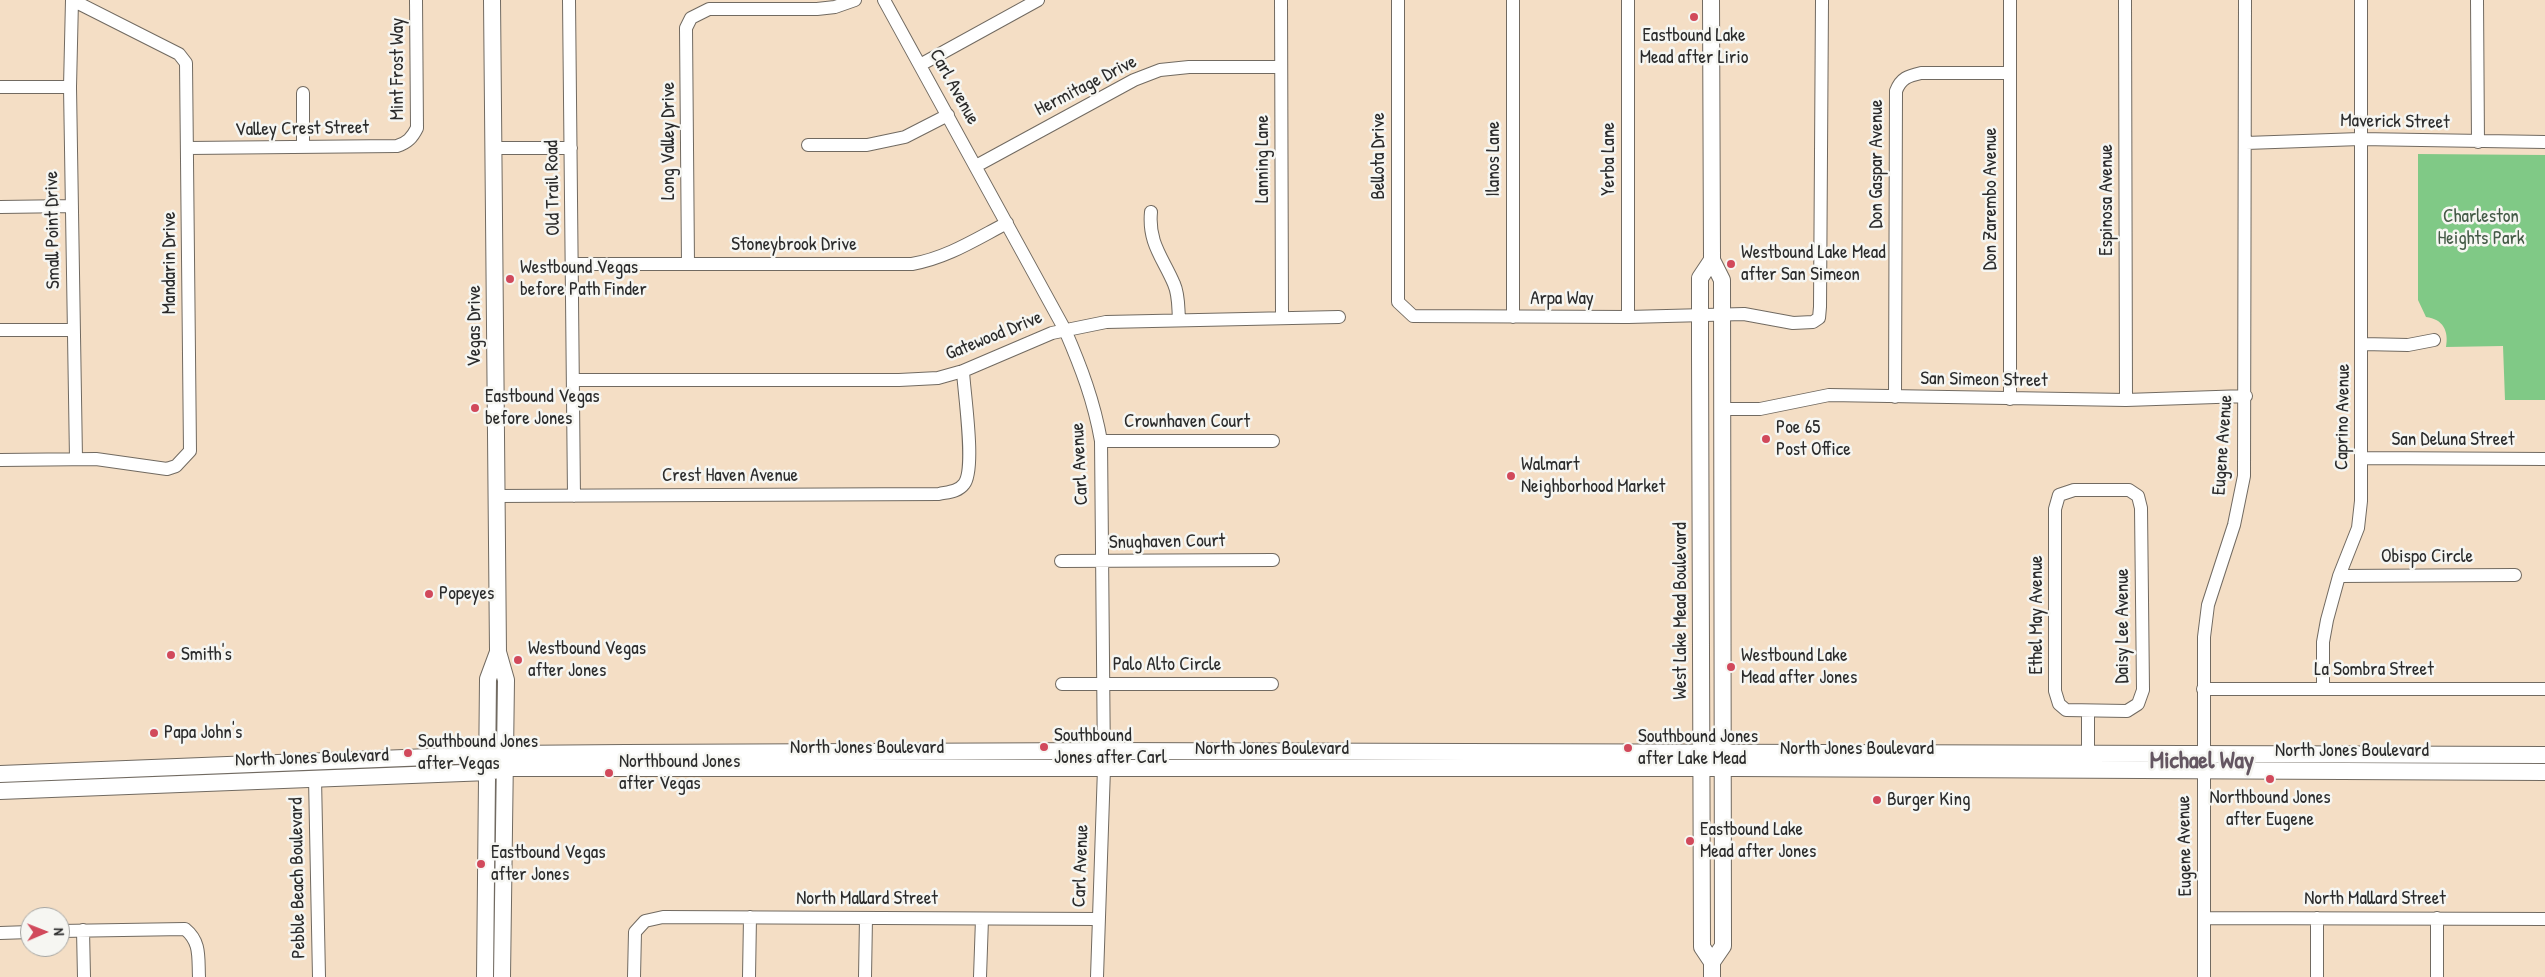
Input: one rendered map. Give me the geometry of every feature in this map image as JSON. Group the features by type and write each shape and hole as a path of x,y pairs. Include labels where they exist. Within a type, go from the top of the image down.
{"main road":[{"name":"Vegas Drive","path":"492,0 498,652 506,680 502,977"},
{"name":"West Lake Mead Boulevard","path":"1711,0 1712,260 1722,280 1723,409 1723,946 1712,970"},
{"name":"West Lake Mead Boulevard","path":"1712,260 1700,278 1702,947 1712,970"},
{"path":"1700,355 1709,371 1709,398 1713,405 1723,409"},
{"path":"1701,451 1710,479 1712,498 1723,511"},
{"path":"1701,510 1712,525 1716,572 1722,590"},
{"name":"Vegas Drive","path":"485,977 488,679 498,652"},
{"path":"806,751 806,768"},
{"name":"North Jones Boulevard","path":"0,774 213,774 315,778 488,772 506,761 806,751 1418,752 1701,761"},
{"path":"1344,769 1359,762 1396,761 1418,752"},
{"path":"1405,769 1415,760 1452,759 1466,757 1473,753"},
{"path":"2010,771 2011,754"},
{"name":"North Jones Boulevard","path":"0,790 213,774 354,760 488,755 506,761 806,768 1405,769 2011,754 2545,755"},
{"path":"315,778 354,760"},
{"name":"North Jones Boulevard","path":"1722,761 2010,771 2545,772"}],"street":[{"name":"Mandarin Drive","path":"72,0 179,54 186,63 188,148 190,451 176,466 167,469 96,459 76,459"},
{"name":"Small Point Drive","path":"72,0 70,87 76,459"},
{"name":"Mint Frost Way","path":"413,137 417,128 416,0"},
{"name":"Old Trail Road","path":"569,0 574,496"},
{"name":"Long Valley Drive","path":"688,264 686,28 691,18 709,10 817,10 835,7 855,0"},
{"name":"Carl Avenue","path":"884,0 1065,330 1095,407 1101,441 1104,684 1104,768 1097,977"},
{"path":"920,65 1021,4 1038,0"},
{"name":"Lanning Lane","path":"1281,0 1282,318"},
{"name":"Bellota Drive","path":"1398,0 1398,302 1404,310"},
{"name":"Ilanos Lane","path":"1512,317 1513,0"},
{"name":"Yerba Lane","path":"1628,0 1628,317"},
{"name":"Arpa Way","path":"1404,310 1412,316 1628,317 1744,314 1793,323 1813,322 1819,318 1822,0"},
{"name":"Don Zarembo Avenue","path":"2010,0 2010,399"},
{"name":"Espinosa Avenue","path":"2125,0 2126,400"},
{"name":"Eugene Avenue","path":"2204,977 2203,689 2208,605 2234,525 2244,476 2246,396 2245,0"},
{"name":"Caprino Avenue","path":"2323,689 2324,634 2339,576 2358,528 2363,344 2360,139 2361,0"},
{"path":"2477,0 2478,142"},
{"name":"Hermitage Drive","path":"976,166 1134,80 1160,70 1189,67 1281,66"},
{"name":"Don Gaspar Avenue","path":"1895,397 1896,91 1899,82 1920,73 2010,73"},
{"path":"0,88 70,87"},
{"path":"303,93 303,147"},
{"path":"808,145 867,144 904,136 948,115"},
{"name":"Valley Crest Street","path":"188,148 397,146 413,137"},
{"name":"Maverick Street","path":"2246,143 2360,139 2545,142"},
{"path":"493,148 571,148"},
{"path":"0,207 72,206"},
{"path":"1151,212 1149,228 1158,253 1175,285 1179,319"},
{"name":"Stoneybrook Drive","path":"572,264 912,264 931,261 950,253 1006,223"},
{"name":"Gatewood Drive","path":"573,380 899,380 938,378 963,371 1052,333 1106,322 1339,317"},
{"path":"0,330 73,330"},
{"path":"2363,344 2408,345 2434,340"},
{"name":"Crest Haven Avenue","path":"496,496 939,494 954,491 962,486 967,479 970,462 963,371"},
{"name":"San Simeon Street","path":"1723,409 1760,409 1829,396 2126,400 2246,396"},
{"name":"Crownhaven Court","path":"1101,441 1273,441"},
{"name":"San Deluna Street","path":"2361,458 2545,459"},
{"path":"0,460 76,459"},
{"name":"Daisy Lee Avenue","path":"2059,495 2074,490 2130,490 2138,496 2142,508 2143,690 2138,704 2128,710 2088,712"},
{"name":"Ethel May Avenue","path":"2059,495 2055,508 2055,691 2059,704 2066,710 2088,712"},
{"name":"Snughaven Court","path":"1061,561 1273,560"},
{"name":"Obispo Circle","path":"2339,576 2515,576"},
{"name":"Palo Alto Circle","path":"1062,684 1272,684"},
{"name":"La Sombra Street","path":"2203,689 2545,689"},
{"path":"2088,712 2088,754"},
{"name":"Pebble Beach Boulevard","path":"315,778 319,977"},
{"name":"North Mallard Street","path":"634,977 635,932 638,926 645,920 663,917 1098,919"},
{"path":"749,977 750,917"},
{"path":"864,977 866,918"},
{"name":"North Mallard Street","path":"2204,918 2545,919"},
{"path":"2318,918 2318,977"},
{"path":"2437,918 2438,977"},
{"path":"980,977 982,919"},
{"path":"70,931 185,929 193,936 198,945 199,977"},
{"path":"83,930 84,977"},
{"path":"0,933 20,932"}],"green space":[{"name":"Charleston Heights Park","path":"2418,154 2545,155 2545,400 2505,400 2503,346 2446,347 2447,336 2444,327 2437,320 2426,317 2418,300"}],"place":[{"name":"Eastbound Lake Mead after Lirio","path":"1694,17"},
{"name":"Westbound Lake Mead after San Simeon","path":"1731,264"},
{"name":"Westbound Vegas before Path Finder","path":"510,279"},
{"name":"Eastbound Vegas before Jones","path":"475,408"},
{"name":"Poe 65 Post Office","path":"1766,439"},
{"name":"Walmart Neighborhood Market","path":"1511,476"},
{"name":"Popeyes","path":"429,594"},
{"name":"Smith's","path":"171,655"},
{"name":"Westbound Vegas after Jones","path":"518,660"},
{"name":"Westbound Lake Mead after Jones","path":"1731,667"},
{"name":"Papa John's","path":"154,733"},
{"name":"Southbound Jones after Carl","path":"1044,747"},
{"name":"Southbound Jones after Lake Mead","path":"1628,748"},
{"name":"Southbound Jones after Vegas","path":"408,753"},
{"name":"Northbound Jones after Vegas","path":"609,773"},
{"name":"Northbound Jones after Eugene","path":"2270,779"},
{"name":"Burger King","path":"1877,800"},
{"name":"Eastbound Lake Mead after Jones","path":"1690,841"},
{"name":"Eastbound Vegas after Jones","path":"481,864"}],"district":[{"name":"Michael Way","path":"2202,762"}]}
